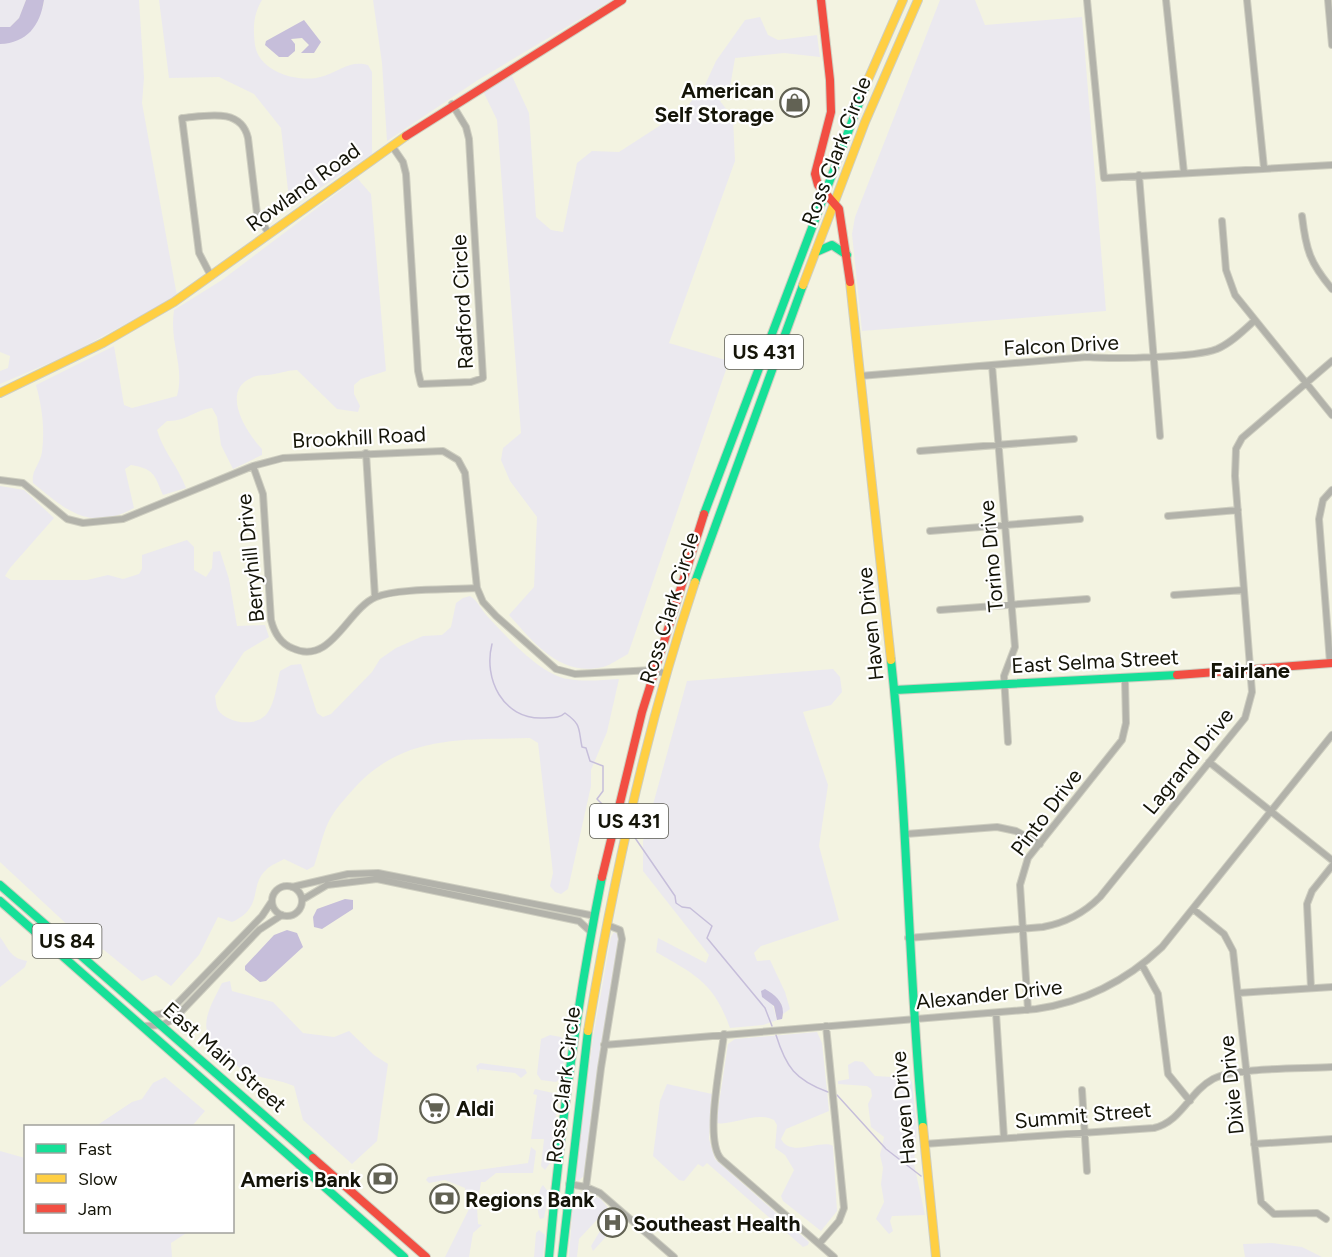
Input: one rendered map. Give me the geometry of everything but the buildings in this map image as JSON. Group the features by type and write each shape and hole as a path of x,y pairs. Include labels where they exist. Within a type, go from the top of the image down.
{"main road":[{"name":"Rowland Road","path":"0,393 140,322 211,276 452,104 622,0"},
{"path":"821,0 831,110 815,170 816,182 823,193 835,201"},
{"name":"Ross Clark Circle","path":"549,1257 555,1182 574,1031 591,932 624,782 654,670 686,565 759,364 823,193 903,0"},
{"name":"Ross Clark Circle","path":"562,1257 588,1033 604,939 629,818 667,674 699,569 772,369 874,99 918,0"},
{"name":"Haven Drive","path":"835,201 847,255 904,775 908,938 913,1019 936,1257"},
{"path":"816,252 832,245 847,255"},
{"path":"759,364 772,369"},
{"path":"686,565 699,569"},
{"name":"East Selma Street","path":"895,690 1125,679 1331,663"},
{"name":"East Main Street","path":"0,885 426,1257"},
{"name":"East Main Street","path":"0,901 404,1257"},
{"path":"597,906 607,925"},
{"path":"595,916 604,939"},
{"path":"555,1182 569,1184"}],"street":[{"path":"1087,0 1104,178 1332,165"},
{"path":"1166,0 1184,172"},
{"path":"1247,0 1264,168"},
{"path":"1328,0 1332,45"},
{"name":"Radford Circle","path":"392,146 403,162 406,174 418,371 421,384 471,382 483,378 469,139 466,127 452,104"},
{"path":"211,276 198,253 182,118 225,116 236,119 244,127 248,138 257,214 269,234"},
{"path":"1139,175 1160,436"},
{"path":"1302,216 1305,247 1311,261 1332,289"},
{"path":"1222,221 1229,283 1235,295 1332,415"},
{"name":"Falcon Drive","path":"860,376 1214,350 1224,346 1254,321"},
{"name":"Lagrand Drive","path":"908,938 1022,929 1064,922 1095,902 1248,712 1252,692 1251,670 1235,461 1242,438 1332,361"},
{"name":"Torino Drive","path":"992,365 1015,647 1005,670 1008,742"},
{"path":"920,451 1074,440"},
{"name":"Brookhill Road","path":"0,480 23,483 62,516 71,521 83,523 123,519 253,466 283,458 439,450 458,460 466,477 477,588 483,602 496,616 556,669 575,674 654,670 667,674"},
{"path":"366,453 375,597 391,593 477,588"},
{"name":"Berryhill Drive","path":"253,466 263,494 271,620 280,640 299,651 312,651 324,647 375,597"},
{"path":"1331,663 1319,519 1323,500 1332,490"},
{"path":"1168,516 1238,510"},
{"path":"930,531 1080,519"},
{"path":"1174,595 1244,590"},
{"path":"940,610 1087,599"},
{"name":"Pinto Drive","path":"1028,1010 1021,876 1028,858 1122,740 1126,723 1125,679"},
{"name":"Alexander Drive","path":"604,1045 1028,1010 1058,1006 1086,997 1116,983 1142,965 1161,947 1332,735"},
{"path":"1209,762 1332,860"},
{"path":"906,834 997,827 1016,831 1040,844"},
{"path":"1311,988 1307,904 1311,891 1332,866"},
{"path":"151,1016 163,1015 174,1008 262,916 279,888 348,874 386,874 595,916"},
{"path":"141,1026 162,1025 174,1019 259,930 282,915 296,913 302,900 314,891 341,882 385,880 579,921 591,932"},
{"path":"292,887 300,893 302,900"},
{"path":"272,901 276,910 282,915"},
{"name":"Dixie Drive","path":"1193,909 1229,940 1234,955 1260,1198 1265,1208 1281,1215 1317,1213 1326,1219"},
{"path":"586,1187 604,1045 622,939 620,930 607,925"},
{"path":"1142,965 1154,981 1158,994 1167,1074 1190,1101"},
{"path":"1238,993 1332,987"},
{"path":"996,1013 1004,1138"},
{"path":"174,1019 174,1035"},
{"path":"819,1244 839,1221 844,1208 826,1026"},
{"path":"724,1034 712,1129 715,1149 722,1159 834,1257"},
{"name":"Summit Street","path":"924,1144 1160,1126 1176,1118 1212,1080 1228,1074 1332,1067"},
{"path":"1082,1090 1088,1171"},
{"path":"1254,1144 1332,1139"},
{"path":"569,1184 600,1192 674,1257"}],"shaded area":[{"path":"0,0 26,0 19,18 10,27 0,27"},
{"path":"26,0 44,0 35,25 31,31 18,40 0,44 0,27 10,27 19,18"},
{"path":"44,0 139,0 144,78 142,103 177,296 68,355 0,384 0,371 8,368 10,356 0,352 0,44 43,7"},
{"path":"159,0 262,0 254,22 255,45 264,63 282,74 315,78 350,65 368,65 372,72 372,154 290,208 281,128 254,94 219,77 169,78"},
{"path":"373,0 612,0 478,80 387,141 382,63"},
{"path":"940,0 975,0 985,25 1082,17 1106,311 862,331 852,234 855,217"},
{"path":"760,17 768,35 778,40 817,35 820,57 784,53 735,58 729,93 720,101 733,118 735,161 669,343 729,361 628,654 603,667 588,669 574,667 549,655 509,615 534,587 537,517 510,481 501,460 503,448 521,433 497,120 483,91 512,76 529,113 536,217 551,230 563,232 577,163 592,151 619,152 684,110 705,85 716,61 745,20"},
{"path":"304,20 321,42 314,53 301,53 309,45 302,38 291,39 295,44 295,51 288,57 279,57 265,45 266,41"},
{"path":"357,178 371,194 386,371 361,379 354,385 354,394 360,406 358,412 337,409 297,370 257,376 242,384 237,402 239,413 262,449 262,455 233,469 221,445 217,417 212,408 179,420 167,421 157,430 186,488 163,495 149,471 131,465 125,469 134,508 118,515 92,518 68,510 33,483 33,474 42,452 43,434 36,385 114,346 124,405 132,408 177,396 179,375 173,333 174,310 222,280"},
{"path":"0,486 24,490 54,518 10,568 5,576 11,580 87,580 108,575 123,579 139,574 142,569 142,555 187,540 194,547 194,570 206,577 212,568 213,552 220,551 229,579 237,626 265,625 269,637 244,652 215,696 218,710 236,721 250,722 263,717 272,703 280,671 291,665 301,664 317,713 323,717 331,714 372,672 380,659 396,648 423,636 442,635 451,627 456,603 470,596 515,644 547,670 558,676 574,680 619,679 607,732 591,770 591,786 568,889 561,894 555,892 550,886 553,873 538,743 530,738 455,741 410,750 389,760 369,774 332,815 314,866 307,870 284,859 269,868 261,875 249,910 232,922 218,917 199,955 171,986 156,975 142,981 104,950 89,945 0,862"},
{"path":"833,669 840,677 842,692 831,705 803,712 828,785 819,846 839,920 761,946 754,953 757,961 770,960 790,1009 783,1014 781,1003 769,992 777,1020 763,1025 730,1028 710,990 693,974 656,952 658,938 706,963 709,955 643,871 643,841 687,681"},
{"path":"345,899 353,900 353,909 322,929 314,927 313,917 317,909"},
{"path":"287,930 297,933 303,947 266,981 260,982 245,970 245,966 274,935"},
{"path":"614,932 620,936 585,1175 578,1181 575,1179 593,1038 611,937"},
{"path":"0,937 13,955 27,961 25,967 0,987"},
{"path":"230,981 232,991 273,1002 303,1033 334,1037 349,1031 374,1055 388,1064 377,1141 352,1164 303,1120 294,1086 246,1072 216,1047 210,1039 206,1022 208,1013 222,983"},
{"path":"765,989 780,1001 783,1009 782,1019 777,1020 774,1006 762,997 761,991"},
{"path":"817,1032 822,1043 829,1111 786,1129 781,1139 786,1144 798,1148 827,1144 833,1146 837,1211 821,1231 783,1201 781,1196 794,1170 785,1155 775,1148 777,1125 774,1120 759,1117 730,1123 716,1123 728,1044 735,1039"},
{"path":"550,1035 561,1037 567,1044 561,1078 556,1082 541,1080 537,1074 541,1039"},
{"path":"855,1061 863,1062 875,1076 909,1078 912,1082 917,1129 914,1164 925,1215 892,1216 890,1221 893,1231 889,1234 876,1219 884,1202 881,1184 883,1168 880,1155 884,1137 871,1127 868,1104 872,1096 871,1089 867,1086 838,1084 838,1081 849,1079 848,1065"},
{"path":"480,1063 525,1069 527,1073 521,1078 515,1073 479,1069 478,1073 476,1066"},
{"path":"165,1077 205,1111 193,1125 98,1125 132,1102 142,1099 153,1083"},
{"path":"667,1084 712,1094 709,1139 715,1159 809,1242 808,1245 803,1247 707,1163 703,1167 698,1164 684,1181 679,1180 653,1156 660,1101"},
{"path":"535,1089 553,1093 558,1099 550,1163 545,1170 541,1166 544,1139 531,1139 537,1095 533,1094"},
{"path":"531,1147 536,1151 533,1173 496,1173 485,1182 481,1182 477,1207 478,1224 482,1225 473,1233 469,1257 445,1257 469,1209 465,1188 445,1180 429,1183 426,1180 428,1177 528,1163"},
{"path":"0,1151 24,1158 24,1233 186,1233 171,1243 172,1257 0,1257"},
{"path":"543,1185 549,1193 544,1218 540,1219 538,1201"},
{"path":"580,1193 600,1198 608,1208 579,1239 577,1257 569,1257 573,1201 574,1197"},
{"path":"615,1213 622,1216 622,1219 593,1251 591,1246 606,1221"},
{"path":"539,1230 545,1235 543,1257 534,1257 536,1233"},
{"path":"1272,1243 1302,1247 1322,1257 1245,1257 1243,1244"}],"waterway":[{"path":"492,644 490,657 494,683 507,704 516,712 528,717 554,717 565,713 577,724 582,747 586,748 590,761 603,766 603,791 597,799 610,812"},
{"path":"631,832 675,896 676,903 690,908 712,926 707,938 765,1008 772,1026"},
{"path":"776,1035 793,1071 807,1083 828,1092"},
{"path":"837,1095 886,1149 921,1176"}],"traffic: fast":[{"path":"704,514 867,82"},
{"path":"816,252 832,245 847,255"},
{"path":"695,582 803,285"},
{"path":"891,660 897,718 923,1127"},
{"path":"895,690 1177,675"},
{"path":"549,1257 570,1066 602,877"},
{"path":"0,885 313,1158"},
{"path":"0,901 404,1257"},
{"path":"562,1257 588,1031"}],"traffic: slow":[{"path":"867,82 903,0"},
{"path":"803,285 865,122 918,0"},
{"path":"0,393 103,343 174,302 406,136"},
{"path":"850,282 891,660"},
{"path":"588,1031 608,918 632,805 661,693 695,582"},
{"path":"923,1127 936,1257"}],"traffic: jam":[{"path":"406,136 622,0"},
{"path":"821,0 830,80 831,112 815,174 818,185 839,209 850,282"},
{"path":"602,877 642,712 704,514"},
{"path":"1177,675 1332,663"},
{"path":"313,1158 426,1257"}],"place":[{"name":"American Self Storage","path":"795,102"},
{"name":"Aldi","path":"435,1108"},
{"name":"Ameris Bank","path":"382,1179"},
{"name":"Regions Bank","path":"444,1199"},
{"name":"Southeast Health","path":"612,1223"}],"district":[{"name":"Fairlane","path":"1250,670"}]}
